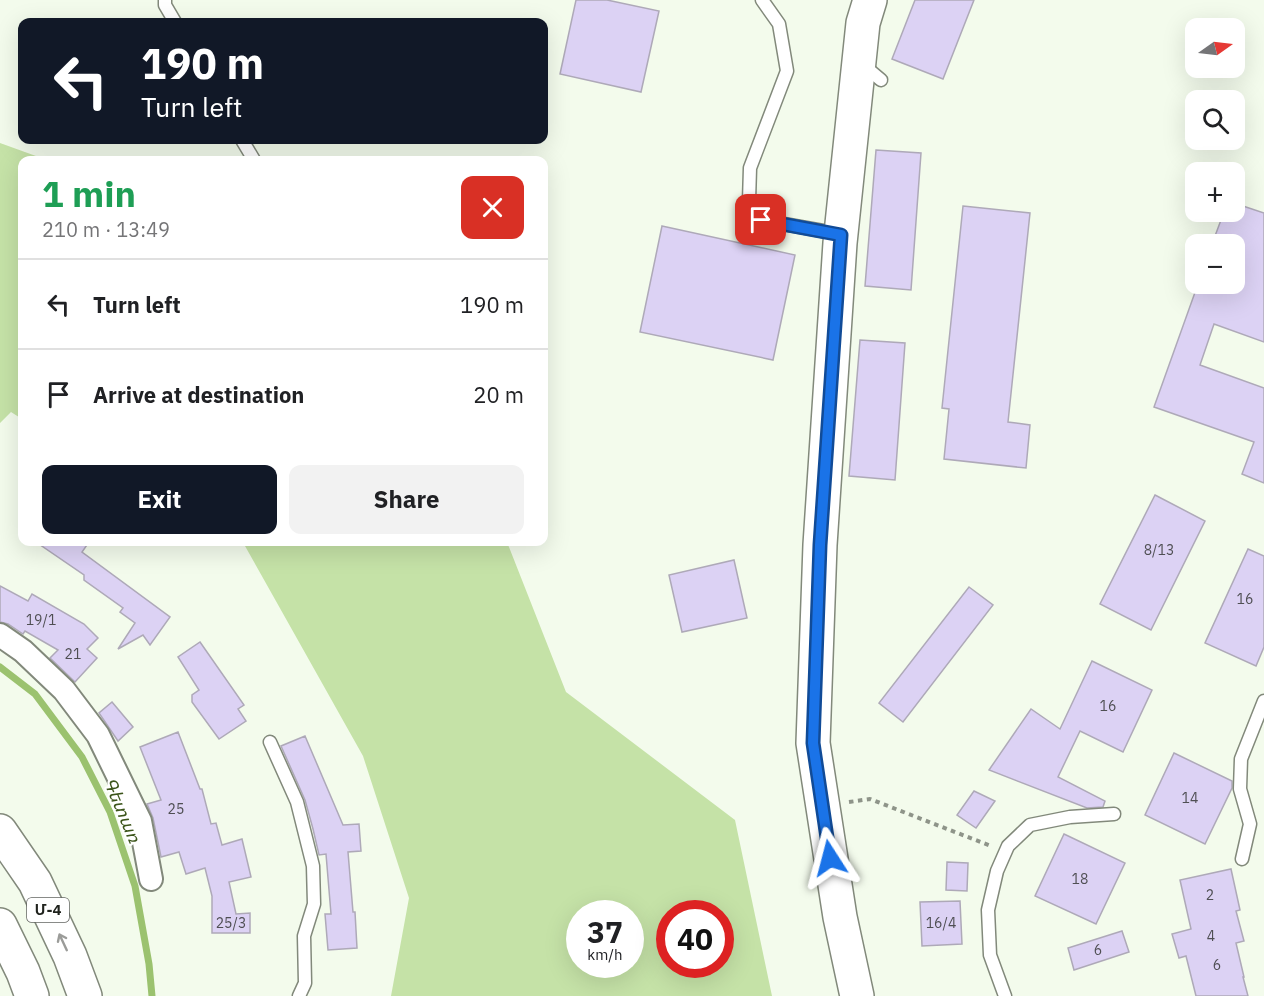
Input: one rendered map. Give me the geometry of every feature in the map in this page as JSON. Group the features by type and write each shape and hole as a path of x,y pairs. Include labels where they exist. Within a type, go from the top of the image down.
{"main road":[{"path":"857,996 840,917 813,743 820,545 841,235 870,71 863,23 870,0"},
{"name":"Մ-4","path":"0,831 35,882 70,956 85,996"},
{"path":"0,925 24,972 32,996"}],"street":[{"path":"0,635 23,651 64,690 98,735 140,821 151,879"}],"lane":[{"path":"165,0 165,5 173,18"},
{"path":"762,0 779,24 787,71 750,168 749,201 761,220 841,235"},
{"path":"1242,859 1250,824 1240,789 1241,759 1264,701"},
{"path":"270,741 297,802 313,866 314,904 304,936 305,983 299,996"},
{"path":"1005,996 990,955 988,910 997,871 1008,846 1030,825 1070,817 1114,814"}],"path":[{"path":"870,799 1006,852"}],"green space":[{"path":"0,143 36,156 18,156 18,416 11,412 0,423"},
{"path":"245,546 509,546 566,692 735,820 772,996 391,996 409,898 363,756"}],"building":[{"path":"576,0 607,0 659,11 641,92 560,74"},
{"path":"915,0 974,0 943,79 892,59"},
{"path":"876,150 921,153 911,290 865,286"},
{"path":"963,206 1030,213 1008,422 1030,425 1026,468 944,459 949,409 942,408"},
{"path":"1245,207 1264,213 1264,342 1214,324 1200,365 1264,388 1264,483 1242,474 1254,442 1154,407 1194,294 1245,294 1245,234 1216,234 1220,222 1245,222"},
{"path":"662,226 795,255 773,360 640,332"},
{"path":"860,340 905,343 895,480 849,476"},
{"path":"1155,495 1205,521 1151,630 1100,604"},
{"path":"42,546 86,546 82,552 170,617 150,645 143,635 118,649 135,623 120,612 123,608 84,580 84,575"},
{"path":"1248,549 1264,556 1264,647 1256,666 1205,643"},
{"path":"734,560 747,618 682,632 669,575"},
{"path":"0,586 28,601 32,594 84,624 98,638 87,649 97,658 75,682 50,658 58,650 25,631 23,634 8,624 0,622"},
{"path":"969,587 993,605 903,722 879,703"},
{"path":"200,642 244,705 238,709 246,721 219,739 192,702 192,695 199,690 178,657"},
{"path":"1092,661 1152,690 1123,752 1080,731 1058,777 1105,801 1103,807 1087,808 989,770 1031,709 1060,729"},
{"path":"112,702 133,727 118,741 99,713"},
{"path":"178,732 200,789 202,789 211,824 216,823 222,845 242,839 251,877 229,882 236,914 250,913 250,933 212,933 212,896 205,868 186,874 179,852 161,857 153,818 147,804 161,800 140,747"},
{"path":"305,736 343,825 359,824 361,851 348,852 357,948 328,950 325,914 331,914 326,854 319,855 305,800 281,746"},
{"path":"1174,753 1232,781 1232,788 1205,844 1145,815"},
{"path":"974,791 995,801 976,828 957,815"},
{"path":"1064,834 1125,863 1096,924 1035,896"},
{"path":"947,862 968,863 967,891 946,890"},
{"path":"1231,869 1240,910 1236,911 1244,941 1236,943 1248,996 1196,996 1186,956 1179,958 1172,934 1191,929 1180,880"},
{"path":"960,901 962,944 922,946 920,902"},
{"path":"1122,931 1129,952 1074,970 1068,948"}],"waterway":[{"name":"Գետառ","path":"0,667 35,694 82,757 110,812 135,886 149,964 152,996"}],"route":[{"path":"761,220 841,235 820,545 813,743 830,858"}]}
